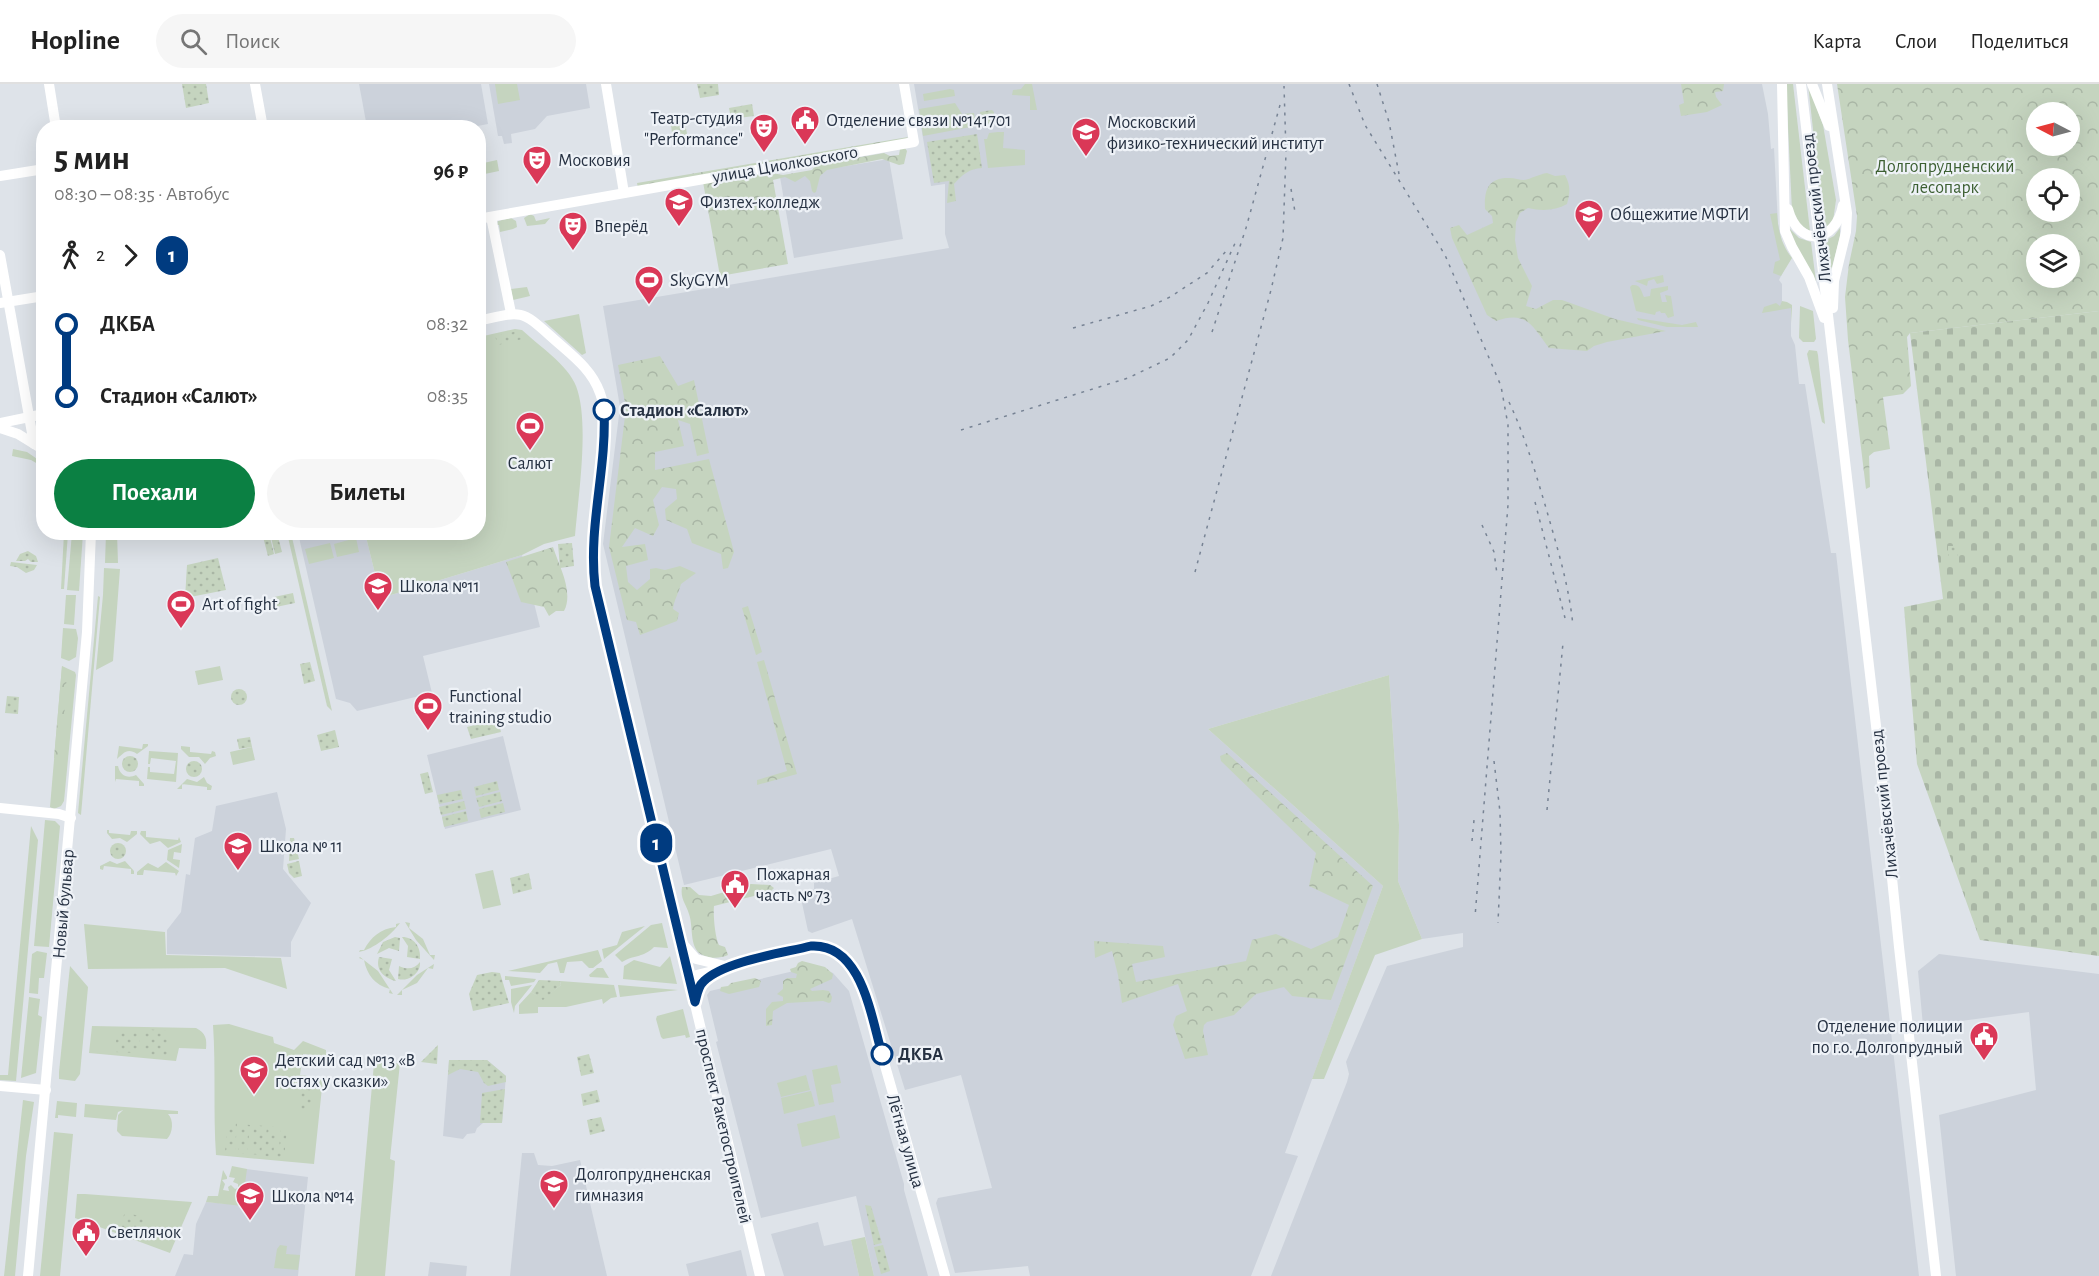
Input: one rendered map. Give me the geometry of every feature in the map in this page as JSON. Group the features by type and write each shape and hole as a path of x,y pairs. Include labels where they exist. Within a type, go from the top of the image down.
{"main road":[{"path":"49,84 55,120"},
{"path":"255,84 262,120"},
{"path":"606,84 624,193"},
{"name":"улица Циолковского","path":"486,218 914,142 904,84"},
{"name":"Лихачёвский проезд","path":"1782,84 1785,115 1784,220 1788,240 1809,277 1830,332"},
{"name":"Лихачёвский проезд","path":"1801,84 1882,777 1936,1276"},
{"path":"1812,84 1836,143"},
{"path":"1827,84 1836,143"},
{"name":"Лихачёвский проезд","path":"1830,332 1834,281 1847,223 1836,143"},
{"path":"0,176 36,170"},
{"path":"1784,191 1796,228 1807,235 1819,236 1829,232 1839,221 1845,196"},
{"path":"486,319 510,313 491,217"},
{"path":"0,255 4,303 29,418 36,438"},
{"path":"4,303 36,297"},
{"name":"проспект Ракетостроителей","path":"510,313 523,314 578,360 592,377 601,396 604,410 604,436 593,534 595,586 760,1276"},
{"path":"0,423 36,416"},
{"path":"0,428 18,434 36,445"},
{"name":"Новый бульвар","path":"28,1276 71,818 89,599 91,540"},
{"path":"0,808 59,814 71,818"},
{"path":"680,939 696,959 729,966"},
{"name":"Лётная улица","path":"689,977 816,946 841,955 852,966 862,985 945,1276"},
{"path":"695,1002 700,985 729,966"},
{"path":"0,1086 46,1090"}],"shaded area":[{"path":"359,84 481,84 488,124 486,124 486,120 366,120"},
{"path":"489,84 586,84 590,108 547,116 535,129 511,134 512,143 504,144 502,136 498,136"},
{"path":"914,84 1762,84 1768,114 1771,149 1774,148 1778,224 1783,247 1790,258 1779,280 1782,284 1782,305 1791,308 1791,336 1795,345 1799,384 1805,384 1831,553 1836,553 1919,1276 1271,1276 1347,1082 1349,1074 1346,1062 1387,966 1463,947 1463,933 1422,939 1398,881 1399,825 1389,675 1208,729 1383,886 1285,1153 1298,1156 1251,1276 1030,1276 1028,1266 955,1273 936,1203 938,1198 992,1188 961,1075 905,1090 852,919 812,933 808,931 802,903 814,889 814,883 839,876 831,849 684,885 603,544 620,407 603,306 949,248 945,234 945,184 931,186"},
{"path":"889,159 903,239 794,258 780,177"},
{"name":"Школа №11","path":"300,540 367,540 381,598 522,555 540,627 423,656 432,693 357,711 350,703 336,699"},
{"path":"503,736 521,810 445,829 427,755"},
{"name":"Школа № 11","path":"277,792 286,829 283,869 311,903 291,942 291,957 167,954 167,930 181,912 186,874 190,875 195,838 212,831 216,806"},
{"path":"1939,954 2099,974 2099,1276 1956,1276 1939,1115 2036,1090 2029,1012 1923,1026 1918,971"},
{"path":"815,966 833,973 849,991 928,1276 874,1276 856,1196 761,1218 716,1042 718,1041 707,995 710,991"},
{"path":"449,1060 487,1060 506,1076 502,1123 483,1123 475,1133 467,1134 463,1139 443,1136"},
{"name":"Долгопрудненская гимназия","path":"522,1153 534,1153 538,1165 552,1166 580,1160 607,1276 510,1276"},
{"name":"Школа №14","path":"246,1169 308,1177 298,1276 175,1276 184,1254 193,1255 196,1224 206,1202 242,1205"},
{"path":"818,1222 824,1246 851,1240 859,1276 784,1276 771,1234"},
{"path":"741,1250 747,1276 689,1276 686,1264"},
{"path":"430,1262 467,1266 466,1276 428,1276"}],"green space":[{"path":"182,84 206,84 209,103 186,108"},
{"path":"495,84 517,84 520,100 498,104"},
{"path":"697,84 718,84 719,95 700,98"},
{"path":"1025,84 1032,84 1037,110 1030,110 1030,96 1012,95 1013,90 1021,89"},
{"path":"1681,84 1724,84 1723,91 1715,92 1722,105 1707,112 1681,116 1679,105 1684,103"},
{"path":"1786,84 1793,84 1810,231 1798,224 1792,211"},
{"path":"1808,84 1823,125 1836,200 1833,221 1824,229"},
{"name":"Долгопрудненский лесопарк","path":"1837,84 2099,84 2099,311 1910,333 1907,337 1911,386 1903,394 1883,397 1890,449 1874,452 1869,456 1870,487 1866,489 1845,297 1857,216"},
{"path":"954,90 955,96 924,101 923,94"},
{"path":"955,103 962,114 974,113 976,126 923,136 919,109"},
{"path":"752,104 754,116 731,119 729,108"},
{"path":"992,110 994,124 982,125 980,112"},
{"path":"685,123 688,139 673,141 671,125"},
{"path":"1004,132 1003,148 1025,150 1025,165 988,168 984,139 987,139 989,133"},
{"path":"977,134 982,168 970,171 957,180 954,184 956,201 947,203 949,181 934,183 927,142"},
{"path":"908,137 905,140 638,188 637,183"},
{"path":"905,148 907,151 904,164 899,165 882,159 827,170 820,176 814,193 810,181 805,176 795,182 785,177 773,180 788,264 720,276 703,182 771,171 783,175 812,170 816,165 884,153 890,156 899,155 900,149"},
{"path":"497,160 499,171 486,174 486,162"},
{"path":"1547,173 1555,176 1565,175 1569,186 1569,196 1567,204 1558,208 1543,210 1528,208 1520,213 1516,222 1515,240 1518,258 1532,286 1526,306 1536,309 1553,300 1562,300 1615,319 1666,331 1607,342 1587,351 1549,348 1528,322 1515,317 1496,321 1487,315 1452,238 1450,228 1459,225 1467,235 1493,223 1492,216 1485,209 1485,196 1492,182 1503,178 1524,180"},
{"path":"1777,213 1781,237 1792,258 1781,276 1773,273 1775,262 1780,260 1770,214"},
{"path":"530,214 536,221 550,218 545,224 527,226 524,218"},
{"path":"511,218 516,221 517,227 500,232 498,221"},
{"path":"1789,228 1799,238 1811,242 1816,282 1794,245"},
{"path":"1840,228 1840,237 1830,275 1826,240 1834,236"},
{"path":"1663,275 1664,282 1657,284 1654,279 1648,281 1647,286 1635,281"},
{"path":"1632,285 1639,287 1644,297 1650,296 1651,289 1668,286 1668,290 1660,293 1662,302 1667,302 1665,295 1671,296 1674,316 1668,318 1660,311 1655,315 1636,311 1630,287"},
{"path":"527,287 530,296 513,300 511,289"},
{"path":"1782,301 1792,305 1792,323 1791,308 1762,313 1764,307 1776,303 1780,306"},
{"path":"1800,306 1813,311 1816,339 1814,342 1803,342 1799,338"},
{"path":"2099,311 2099,956 1980,940 1917,764 1904,607 1943,599 1910,333"},
{"path":"579,314 586,353 582,355 544,321"},
{"path":"1637,318 1682,325 1696,322 1698,327 1667,327"},
{"name":"Салют","path":"515,329 522,330 566,370 576,386 580,401 583,439 575,536 544,544 522,555 381,598 367,540 486,540 486,335"},
{"path":"518,331 527,338 498,345 495,336"},
{"path":"1809,350 1817,351 1818,355 1825,424 1822,422 1807,354"},
{"path":"660,356 678,386 694,380 709,453 697,456 690,424 678,420 684,446 655,452 655,470 709,459 734,552 728,568 723,569 721,554 692,543 687,529 666,520 665,509 677,499 676,489 662,487 653,500 659,525 653,536 635,528 622,547 645,544 648,560 626,566 628,582 637,590 650,579 650,569 656,568 665,570 680,566 696,573 681,584 673,609 679,613 677,621 640,635 636,622 627,620 609,547 626,408 618,365"},
{"path":"13,449 27,452 36,458 36,463 31,460 12,456"},
{"path":"64,540 68,540 64,589 61,589"},
{"path":"71,540 83,540 79,591 67,590"},
{"path":"106,540 117,540 118,563 105,563"},
{"path":"264,540 271,540 274,554 268,556"},
{"path":"272,540 279,540 282,552 275,554"},
{"path":"289,540 293,540 332,711 327,706"},
{"path":"356,540 359,552 337,557 334,544"},
{"path":"330,543 334,558 309,564 305,549"},
{"path":"572,543 574,566 560,568 558,544"},
{"path":"1948,546 1958,546 1958,559 1948,559"},
{"path":"553,547 566,587 567,604 564,611 556,611 549,616 544,607 521,602 506,562"},
{"path":"28,551 36,556 38,562 31,562 28,559 16,561 20,554"},
{"path":"218,558 226,590 185,598 187,565"},
{"path":"11,562 37,565 34,570 26,573 17,567 10,566"},
{"path":"104,568 120,569 113,661 96,670 103,595"},
{"path":"293,593 295,603 276,607 274,597"},
{"path":"66,595 76,595 74,625 64,624"},
{"path":"98,596 100,597 81,815 78,813"},
{"path":"268,599 271,609 256,612 254,602"},
{"path":"748,606 762,652 756,655 742,608"},
{"path":"63,628 76,629 78,638 76,657 69,661 61,658"},
{"path":"764,660 797,774 757,785 757,780 787,771 757,662"},
{"path":"310,662 315,681 304,684 300,664"},
{"path":"62,666 75,672 76,675 64,801 61,806 54,809 50,807"},
{"path":"62,666 67,672 64,715 60,747 57,758 54,758"},
{"path":"220,666 223,680 198,685 195,671"},
{"path":"1389,675 1399,825 1398,881 1422,939 1375,955 1324,1079 1312,1079 1383,886 1208,729"},
{"path":"239,689 247,697 239,705 231,697"},
{"path":"7,696 19,697 18,714 5,713"},
{"path":"495,712 501,732 471,739 467,727 483,723 481,715"},
{"path":"335,730 339,747 321,751 317,735"},
{"path":"250,737 252,747 239,749 237,739"},
{"path":"143,744 148,744 148,746 137,754 128,751 117,759 119,746 142,749"},
{"path":"181,746 190,747 190,752 211,754 212,751 216,756 210,758 205,764 199,757 189,757"},
{"path":"252,747 255,760 233,765 230,752"},
{"path":"149,751 178,753 176,782 147,779 148,767 150,767 150,772 174,774 176,761 151,758 148,764"},
{"path":"1227,753 1373,886 1331,1000 1292,996 1284,987 1256,994 1234,1015 1207,1022 1204,1025 1208,1055 1185,1059 1173,1025 1176,1016 1187,1011 1178,984 1122,1003 1112,951 1095,958 1094,941 1163,946 1165,957 1132,964 1136,982 1246,961 1252,940 1276,934 1311,949 1338,937 1349,905 1309,886 1316,853 1221,761 1220,756"},
{"path":"127,756 133,756 138,764 136,770 127,772 122,767 122,761"},
{"path":"191,761 197,761 202,769 200,775 191,777 186,772 186,766"},
{"path":"115,766 118,766 125,776 136,775 144,786 139,786 139,781 116,779 115,782"},
{"path":"428,772 433,792 425,794 420,774"},
{"path":"204,777 212,786 211,790 207,790 207,787 182,784 187,779 197,782"},
{"path":"497,781 499,790 476,796 474,787"},
{"path":"461,790 463,799 439,804 437,795"},
{"path":"500,792 502,801 479,807 476,798"},
{"path":"464,801 466,809 441,815 439,807"},
{"path":"503,803 505,812 481,818 479,809"},
{"path":"466,811 468,821 444,827 442,817"},
{"path":"45,820 55,821 60,826 49,947 34,946"},
{"path":"31,826 38,840 16,1081 0,1080 0,1075 8,1075"},
{"path":"107,830 109,833 130,835 131,831 137,831 137,834 127,842 120,838 112,839"},
{"path":"141,831 146,831 146,837 178,840 179,837 181,842 168,848 160,841 150,844 140,834"},
{"path":"290,838 294,838 299,859 289,861"},
{"path":"115,843 121,843 126,851 124,857 115,859 110,854 110,848"},
{"path":"182,844 181,853 174,852 173,859 180,860 179,868 167,860 168,850"},
{"path":"110,861 117,864 125,861 134,871 134,874 131,874 131,869 104,866 103,870 100,869 100,866"},
{"path":"299,861 302,876 294,878 289,873 287,864"},
{"path":"166,862 179,871 176,876 175,873 144,870 143,875 137,875 137,872 148,863 158,868"},
{"path":"493,870 501,905 483,909 475,874"},
{"path":"529,873 532,889 513,894 510,878"},
{"path":"751,884 770,885 774,888 770,892 714,906 718,942 719,945 725,947 728,955 714,958 700,953 692,938 682,887 690,887 699,895 711,896"},
{"path":"405,922 410,923 409,928 423,939 430,955 435,955 434,960 416,940"},
{"path":"400,923 392,932 382,941 370,948 359,952 364,950 377,934 396,927 396,924"},
{"path":"662,923 668,948 654,947 646,953 622,962 615,955 651,925"},
{"path":"84,924 165,932 166,955 281,958 287,989 225,968 88,969"},
{"path":"645,926 604,959 602,949 617,945 622,932"},
{"path":"395,937 400,938 399,951 389,948 377,954 383,942"},
{"path":"402,937 416,944 420,959 407,957 408,946"},
{"path":"598,950 602,961 593,968 589,968 582,961 567,962 564,973 560,973 557,962 548,964 540,973 508,971"},
{"path":"37,951 47,953 44,978 39,978 38,994 29,993 32,954"},
{"path":"670,956 677,984 623,979 624,966 634,960 660,967"},
{"path":"379,957 392,959 389,970 396,981 388,978 379,970"},
{"path":"364,960 378,971 390,989 372,979"},
{"path":"802,961 825,967 833,974 832,979 810,989 829,991 832,997 831,1002 787,1003 773,1011 772,1025 766,1026 766,1009 772,1002 783,1001 783,997 777,994 783,989 783,981 787,978 796,978 797,974 791,972 790,969"},
{"path":"420,962 419,969 414,975 407,979 398,979 399,966 411,968"},
{"path":"434,964 433,969 428,968 417,983 402,990 417,975"},
{"path":"70,966 88,987 80,1074 75,1081 59,1079"},
{"path":"597,968 603,968 609,978 590,977 589,975"},
{"path":"500,973 509,1003 473,1011 469,994 477,975"},
{"path":"505,976 536,979 534,982 511,986 509,980 505,980"},
{"path":"755,978 761,981 759,987 729,994 720,991 721,987 731,983"},
{"path":"539,980 560,981 561,985 543,1000 531,992"},
{"path":"560,981 614,985 617,997 603,1004 602,999 566,1007 538,1007 538,1013 519,1014 519,1005 531,992 543,999 561,985"},
{"path":"532,985 515,1006 514,1013 511,989"},
{"path":"618,985 678,990 620,997"},
{"path":"29,997 40,999 38,1015 42,1017 36,1073 21,1078"},
{"path":"683,1009 690,1037 686,1038 685,1035 663,1039 657,1016"},
{"path":"229,1024 273,1037 274,1043 294,1050 303,1041 326,1050 326,1056 303,1054 300,1075 323,1078 314,1164 216,1155 213,1025"},
{"path":"92,1026 196,1028 205,1037 206,1049 179,1048 176,1061 89,1053"},
{"path":"145,1029 168,1031 167,1056 143,1054"},
{"path":"117,1031 140,1033 139,1053 115,1052"},
{"path":"438,1045 437,1064 421,1062"},
{"path":"589,1054 594,1073 581,1076 577,1057"},
{"path":"449,1060 487,1060 506,1076 506,1082 488,1086 478,1072 460,1069 448,1075"},
{"path":"374,1063 400,1063 390,1159 395,1161 385,1276 355,1276"},
{"path":"837,1065 841,1083 831,1085 834,1102 819,1105 812,1070"},
{"path":"806,1075 810,1090 781,1097 777,1083"},
{"path":"302,1084 313,1084 311,1110 300,1109"},
{"path":"505,1089 502,1123 480,1123 482,1093"},
{"path":"597,1090 600,1102 583,1106 581,1094"},
{"path":"811,1091 815,1106 784,1114 781,1098"},
{"path":"23,1100 34,1102 26,1156 15,1276 4,1276"},
{"path":"57,1101 77,1103 76,1117 58,1115 58,1118 55,1118"},
{"path":"85,1104 178,1111 178,1114 168,1114 172,1126 167,1139 122,1136 117,1131 118,1115 123,1110 118,1112 116,1120 84,1117"},
{"path":"835,1115 840,1138 802,1147 797,1124"},
{"path":"601,1117 605,1131 590,1135 587,1120"},
{"path":"228,1122 237,1123 235,1153 225,1152"},
{"path":"241,1124 250,1125 247,1154 238,1153"},
{"path":"254,1125 264,1126 261,1155 251,1154"},
{"path":"267,1126 276,1127 273,1157 264,1156"},
{"path":"281,1128 287,1129 284,1158 275,1157 276,1148 279,1148"},
{"path":"54,1132 73,1134 60,1276 40,1276"},
{"path":"232,1166 247,1169 242,1206 206,1202 208,1196 218,1196 223,1170 227,1179 222,1180 225,1184 223,1190 229,1191 228,1187 231,1185 235,1189 238,1188 238,1184 233,1182 235,1178 229,1177"},
{"path":"77,1194 192,1202 170,1253 75,1218"},
{"path":"865,1205 871,1206 882,1243 874,1245"},
{"path":"125,1212 145,1218 140,1233 120,1226"},
{"path":"865,1237 874,1276 859,1276 851,1240"},
{"path":"280,1245 287,1246 286,1254 300,1255 298,1270 274,1268 277,1249"},
{"path":"883,1245 890,1271 881,1274 874,1247"}],"railway":[{"path":"1349,84 1365,125 1445,255 1501,386 1508,425 1508,505 1475,917"},
{"path":"1377,84 1389,122 1399,174"},
{"path":"1195,572 1283,238 1286,152 1284,86"},
{"path":"1212,332 1246,228 1280,105"},
{"path":"1291,189 1295,212"},
{"path":"961,430 1128,378 1170,358 1188,340 1208,303 1236,241"},
{"path":"1073,328 1151,306 1170,297 1207,273 1227,250"},
{"path":"1509,402 1525,441 1546,508 1566,581 1573,626"},
{"path":"1535,502 1565,618"},
{"path":"1482,525 1494,552 1497,574"},
{"path":"1547,810 1563,643"},
{"path":"1494,761 1500,812 1498,923"},
{"path":"1472,841 1474,820"}],"bus line":[{"name":"1","path":"604,410 604,436 593,534 595,586 695,1002 700,985 729,966 811,946 822,947 841,955 857,974 882,1054"}],"place":[{"name":"Отделение связи №141701","path":"805,146"},
{"name":"Театр-студия \"Performance\"","path":"764,154"},
{"name":"Московский физико-технический институт","path":"1086,158"},
{"name":"Московия","path":"537,186"},
{"name":"Физтех-колледж","path":"679,228"},
{"name":"Общежитие МФТИ","path":"1589,240"},
{"name":"Вперёд","path":"573,252"},
{"name":"SkyGYM","path":"649,306"},
{"name":"Стадион «Салют»","path":"604,410"},
{"name":"Салют","path":"530,452"},
{"name":"Школа №11","path":"378,612"},
{"name":"Art of fight","path":"181,630"},
{"name":"Functional training studio","path":"428,732"},
{"name":"Школа № 11","path":"238,872"},
{"name":"Пожарная часть № 73","path":"735,910"},
{"name":"ДКБА","path":"882,1054"},
{"name":"Отделение полиции по г.о. Долгопрудный","path":"1984,1062"},
{"name":"Детский сад №13 «В гостях у сказки»","path":"254,1096"},
{"name":"Долгопрудненская гимназия","path":"554,1210"},
{"name":"Школа №14","path":"250,1222"},
{"name":"Светлячок","path":"86,1258"}]}
